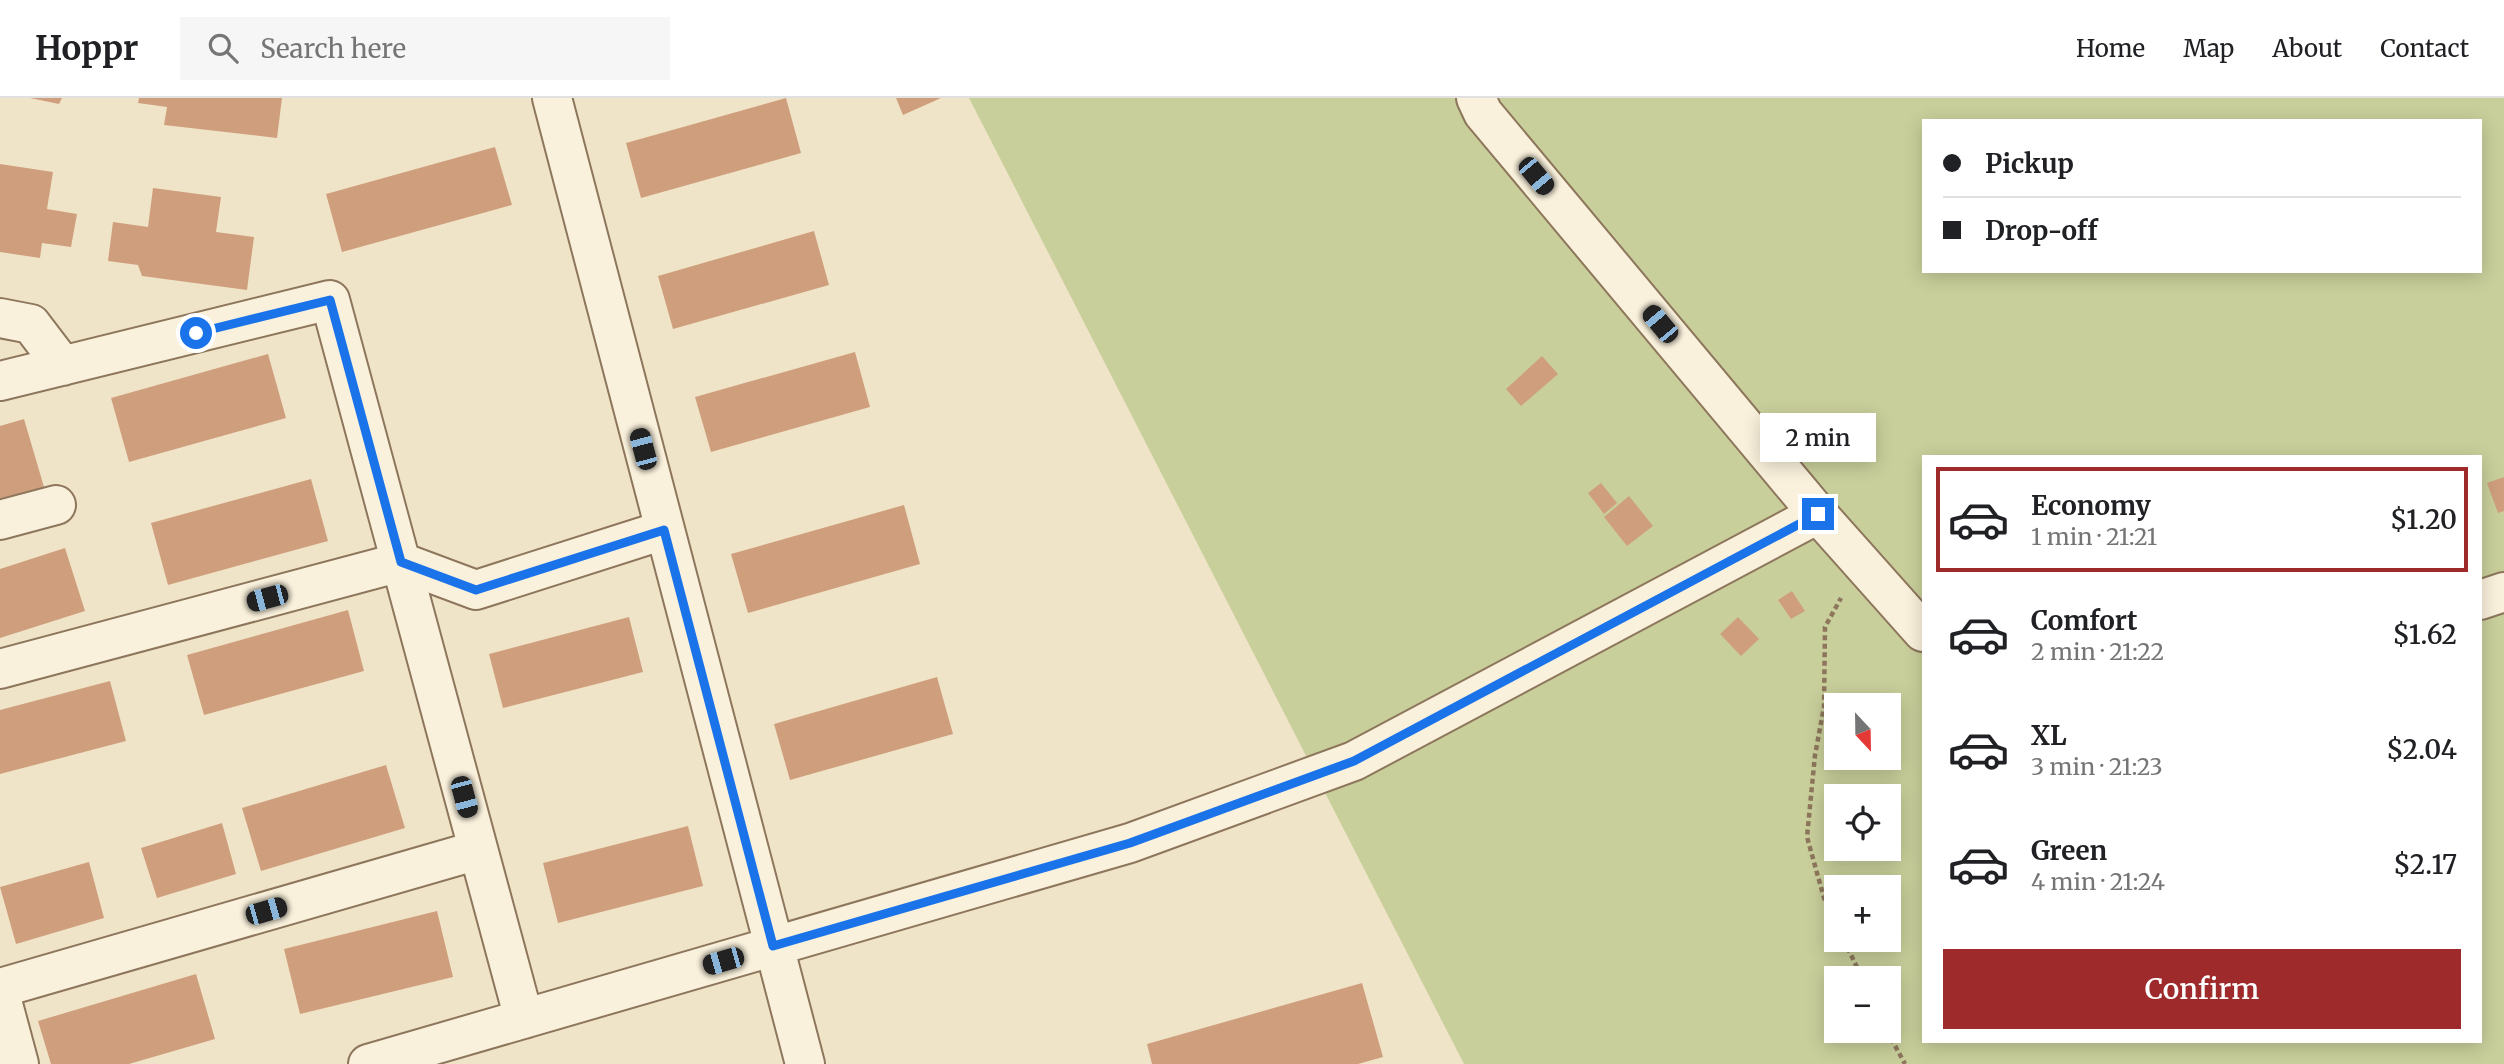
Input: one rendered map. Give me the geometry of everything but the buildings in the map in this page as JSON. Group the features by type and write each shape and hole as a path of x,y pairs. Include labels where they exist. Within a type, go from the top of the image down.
{"street":[{"path":"552,98 805,1064"},
{"path":"1475,98 1483,113 1818,514 1922,631"},
{"path":"0,381 330,300 524,1019"},
{"path":"0,318 30,324 63,366"},
{"path":"0,520 57,505"},
{"path":"368,1064 1130,843 1354,761 1818,514"},
{"path":"0,669 401,562 476,590 664,530"},
{"path":"2482,599 2504,592"},
{"path":"0,988 478,850"},
{"path":"0,993 19,1064"}],"path":[{"path":"1824,898 1807,837 1815,755 1824,707 1825,627 1839,604 1858,559"},
{"path":"1894,1043 1905,1064"}],"green space":[{"path":"969,98 2504,98 2504,1064 1464,1064"}],"route":[{"path":"196,333 330,300 401,562 476,590 664,530 773,946 1130,843 1354,761 1818,514"}]}
